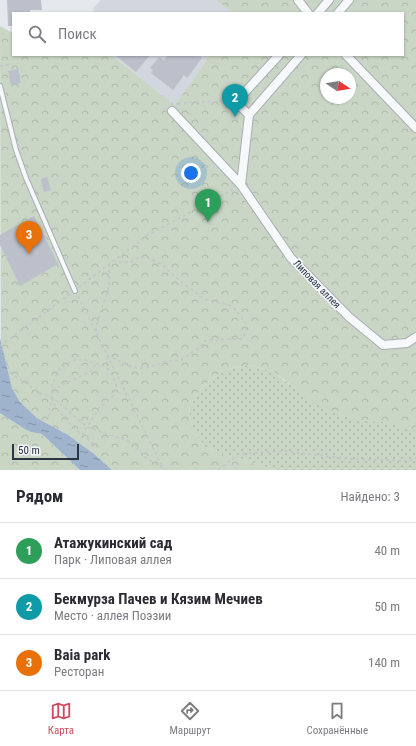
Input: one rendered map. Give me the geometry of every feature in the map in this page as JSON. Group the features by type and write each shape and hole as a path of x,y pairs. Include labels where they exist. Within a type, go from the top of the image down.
{"street":[{"path":"298,0 307,12"},
{"path":"319,12 329,0"},
{"path":"339,12 349,0"},
{"path":"249,115 236,102 278,56"},
{"path":"241,185 249,115 300,56"},
{"path":"347,56 416,128"},
{"name":"Липовая аллея","path":"172,112 241,185 292,258 349,317 382,345 407,343 416,337"}],"lane":[{"path":"0,86 16,150 26,178 75,291"}],"path":[{"path":"0,66 12,64"},
{"path":"172,112 170,108 181,103 219,101 236,102"},
{"path":"165,470 146,458 131,442 87,427 52,397 41,394 11,373 1,344 75,291 148,235 241,185"},
{"path":"107,355 134,368 152,367 168,361 181,360 199,348 205,341 210,339 217,341 224,338 241,339 246,332 246,324 236,310 229,305 204,298 178,279 164,266 146,257 139,257 132,262 113,262"},
{"path":"96,332 96,324 107,292 110,278 109,265"},
{"path":"75,291 165,470"},
{"path":"82,436 99,408 113,396 116,386 113,377 106,366 107,355"},
{"path":"48,417 52,397 52,385 59,369 74,360 86,360 106,366"},
{"path":"52,390 89,372 96,364"},
{"path":"52,397 54,406 82,436 97,447"},
{"path":"218,470 239,454 285,451 349,460 409,461 416,458"}],"shaded area":[{"path":"101,0 216,0 232,12 93,12 94,7"},
{"path":"112,56 209,56 175,105"}],"green space":[{"path":"216,0 416,0 416,431 382,422 361,420 326,410 309,399 273,371 247,365 228,369 211,379 198,392 189,409 193,431 205,447 228,456 277,470 112,470 93,453 68,435 37,418 20,402 12,388 1,344 0,26 12,32 12,56 112,56 175,105 209,56 404,56 404,12 232,12"},
{"path":"247,365 273,371 286,382 340,415 361,420 382,422 415,430 416,470 277,470 228,456 205,447 193,431 189,409 198,392 211,379 228,369"},
{"path":"0,413 31,432 42,434 80,470 0,470"}],"water":[{"path":"0,338 12,388 20,402 37,418 68,435 93,453 112,470 80,470 42,434 25,429 0,413"}],"building":[{"path":"7,0 41,0 42,10 12,12 12,26 8,26"},
{"path":"116,56 149,56 136,72"},
{"path":"167,56 200,56 202,58 187,78 184,75 173,90 151,73 153,70 150,68 159,57 164,60"},
{"path":"18,69 21,83 11,85 8,71"},
{"path":"47,177 51,190 44,192 41,179"},
{"path":"34,216 58,264 20,286 0,245 0,235"}],"place":[{"name":"Бекмурза Пачев и Кязим Мечиев","path":"235,117"},
{"name":"Атажукинский сад","path":"208,222"},
{"name":"Baia park","path":"29,254"}]}
